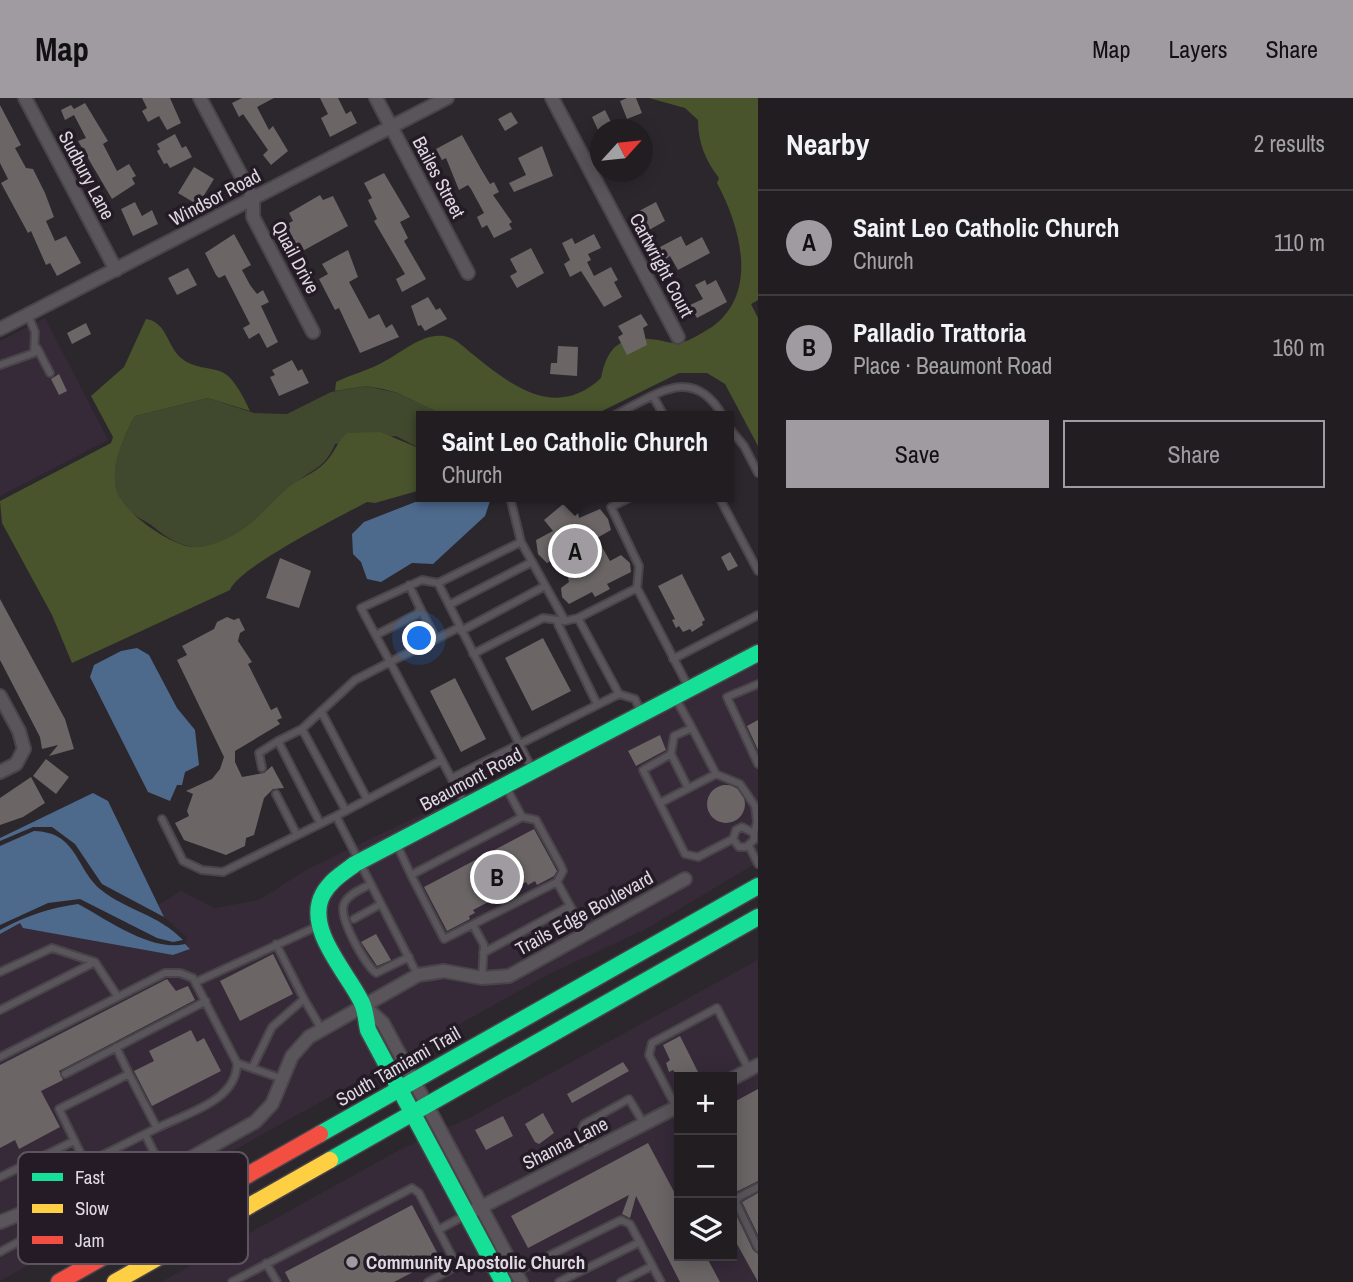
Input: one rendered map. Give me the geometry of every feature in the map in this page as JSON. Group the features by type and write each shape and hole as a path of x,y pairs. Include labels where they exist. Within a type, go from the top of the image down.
{"main road":[{"name":"Beaumont Road","path":"320,926 318,911 327,883 359,862 758,653"},
{"name":"South Tamiami Trail","path":"248,1175 758,886"},
{"path":"699,951 758,903"},
{"path":"248,1207 758,917"},
{"path":"320,926 363,1006 368,1030 414,1113 475,1210 508,1279"},
{"name":"South Tamiami Trail","path":"59,1282 91,1264"},
{"path":"115,1282 147,1264"}],"street":[{"name":"Sudbury Lane","path":"25,98 116,270"},
{"name":"Quail Drive","path":"200,98 253,198 253,218 313,332"},
{"name":"Bailes Street","path":"376,98 468,274"},
{"name":"Windsor Road","path":"0,329 447,98"},
{"name":"Cartwright Court","path":"552,98 678,337"},
{"path":"0,696 19,731 24,749 16,764 0,772"},
{"name":"Trails Edge Boulevard","path":"201,1152 255,1122 272,1104 292,1056 300,1046 321,1030 363,1006 418,975 444,971 482,978 509,976 685,879"},
{"path":"363,1006 383,1023 429,1104 475,1210"},
{"path":"737,1076 754,1068"},
{"name":"Shanna Lane","path":"475,1210 674,1109"},
{"name":"Trails Edge Boulevard","path":"0,1222 18,1215"}],"lane":[{"path":"28,315 35,332 37,348 50,373"},
{"path":"0,365 19,360 34,353 37,348"},
{"path":"631,411 676,385 701,388 720,411"},
{"path":"653,396 661,411"},
{"path":"734,434 744,446 758,473"},
{"path":"511,502 521,542 565,621"},
{"path":"621,502 611,507 639,566 637,588 674,659 692,728 716,774 740,784 756,814 754,841 749,846 740,847 733,839"},
{"path":"722,502 758,571"},
{"path":"466,806 361,608 422,580 438,583 521,542"},
{"path":"449,605 532,562"},
{"path":"438,583 533,770"},
{"path":"409,585 436,639"},
{"path":"262,768 259,753 302,729 355,680 545,586"},
{"path":"473,654 542,618 565,621 579,618 637,588"},
{"path":"376,635 417,614 419,608"},
{"path":"674,659 758,615"},
{"path":"579,618 619,694"},
{"path":"556,620 597,704"},
{"path":"758,684 727,697 758,764"},
{"path":"452,778 619,694 635,699 642,713"},
{"path":"321,712 367,799"},
{"path":"688,788 671,754 674,736 692,728"},
{"path":"302,729 346,810"},
{"path":"278,741 320,823"},
{"path":"671,754 643,770 688,856 698,857 733,839 736,830 742,827 754,833"},
{"path":"162,819 183,861 202,870 223,872 442,760"},
{"path":"660,803 716,774"},
{"path":"506,785 522,817"},
{"path":"276,794 297,835"},
{"path":"336,816 418,975"},
{"path":"396,843 411,875 444,940 557,882 563,871 536,820 522,817 411,875"},
{"path":"749,846 758,864"},
{"path":"557,882 586,935"},
{"path":"370,884 350,896 344,905 343,917 349,930 376,973 409,957"},
{"path":"354,919 381,904"},
{"path":"483,953 570,906"},
{"path":"473,925 484,945 482,978"},
{"path":"196,982 320,926"},
{"path":"276,944 321,1030"},
{"path":"0,972 52,948 94,962 118,997"},
{"path":"0,1010 94,962"},
{"path":"0,1057 165,973 189,975 196,982 237,1063 235,1080 227,1091 109,1152"},
{"path":"252,1068 272,1027 304,999"},
{"path":"65,1074 206,1001"},
{"path":"674,1100 649,1055 652,1043 717,1008 754,1068"},
{"path":"116,1047 158,1128"},
{"path":"237,1063 283,1079"},
{"path":"79,1152 59,1109 129,1074"},
{"path":"590,1152 580,1134 583,1124 629,1098 644,1124"},
{"path":"145,1134 154,1152"},
{"path":"52,1152 74,1141"},
{"path":"0,1177 18,1168"},
{"path":"758,1187 739,1197 736,1202 758,1248"},
{"path":"232,1282 409,1188 419,1193 454,1264 451,1269 428,1282"},
{"path":"438,1230 475,1210"},
{"path":"508,1279 616,1222 626,1221 661,1282"},
{"path":"0,1252 18,1241"},
{"path":"559,1282 640,1242"},
{"path":"266,1262 277,1282"},
{"path":"621,1282 653,1266"}],"shaded area":[{"path":"45,318 108,440 0,496 0,341"},
{"path":"758,659 758,862 644,930 551,973 231,1152 18,1152 18,1264 30,1264 0,1281 0,934 20,922 173,955 189,950 185,944 187,937 164,917 158,905 181,891 215,908 259,900 308,869 439,806 450,821"},
{"path":"758,960 758,1282 161,1282 194,1264 248,1264 248,1234 403,1148 473,1116"}],"green space":[{"path":"649,98 758,98 758,300 751,304 758,318 758,446 725,384 707,373 679,373 602,411 435,411 398,393 383,389 366,386 335,391 336,382 379,364 428,337 444,336 457,341 520,388 552,397 568,396 585,390 601,378 608,357 619,344 635,339 679,343 712,327 726,313 736,297 740,279 739,241 717,183 719,178 703,151 698,120 685,108"},
{"path":"146,319 153,321 163,329 176,353 185,361 222,372 231,379 250,411 208,398 135,416 117,460 116,488 136,517 172,541 197,547 213,544 235,534 253,522 290,486 321,467 347,433 380,432 416,447 416,491 375,503 367,502 270,556 237,580 230,590 72,663 52,615 2,523 0,501 111,443 113,437 91,396 124,367"},
{"path":"366,386 398,393 435,411 416,411 416,446 396,436 335,444 327,459 295,484 256,521 234,536 209,546 192,547 171,539 131,512 119,496 115,485 116,461 135,416 208,398 254,413 287,414 331,392"}],"water":[{"path":"416,502 490,502 485,516 433,564 412,563 381,582 367,579 361,562 353,554 352,534 364,522"},
{"path":"137,648 149,655 177,708 195,730 199,765 185,772 182,785 177,785 170,801 148,792 90,677 94,665 121,651"},
{"path":"93,793 108,801 164,917 102,884 75,844 52,827 33,827 0,841 0,838"},
{"path":"34,831 59,837 74,852 100,889 163,924 183,940 173,942 157,938 80,899 48,903 0,925 0,846"},
{"path":"78,904 144,939 172,945 185,944 190,949 173,955 23,928 20,923 0,934 0,930 28,917"}],"building":[{"path":"142,98 170,98 181,123 167,130 159,116 148,122 142,111 147,108"},
{"path":"242,98 274,98 257,107 269,130 273,126 288,151 271,165 263,155 268,150 243,114 239,117 232,103"},
{"path":"320,98 338,98 346,114 351,111 357,123 330,137 321,118 328,114"},
{"path":"636,98 642,113 627,119 620,101"},
{"path":"85,103 108,141 103,144 117,171 129,164 136,176 132,178 135,184 112,199 78,141 86,138 74,115 65,120 61,110 71,105 74,109"},
{"path":"0,105 21,145 15,148 26,168 33,169 45,193 54,217 46,221 55,241 66,236 81,263 57,276 50,263 46,265 31,231 28,233 1,183 8,179 0,163"},
{"path":"605,110 610,119 593,119 592,117"},
{"path":"511,112 518,123 505,131 498,119"},
{"path":"175,134 182,148 186,146 192,157 170,168 167,163 164,164 157,151 160,149 157,144"},
{"path":"462,135 490,184 494,182 499,192 493,195 512,222 509,224 512,229 494,238 487,225 482,228 477,217 484,213 471,189 468,185 459,190 446,158 442,160 436,149"},
{"path":"542,146 553,176 514,192 509,183 526,175 518,158"},
{"path":"194,167 214,179 198,205 178,193"},
{"path":"384,173 410,217 400,222 408,238 404,241 426,279 402,292 396,279 405,274 374,221 377,219 368,200 372,198 364,183"},
{"path":"320,195 323,200 333,196 348,226 299,253 285,225 293,221 289,213"},
{"path":"135,202 142,216 152,210 158,224 133,236 121,209"},
{"path":"656,202 665,221 649,230 639,211"},
{"path":"234,234 251,265 242,270 257,294 263,290 269,302 261,306 278,342 267,348 259,333 249,339 243,328 250,324 225,275 219,278 216,275 205,253"},
{"path":"594,234 601,248 588,254 591,260 587,262 594,276 611,267 618,280 614,282 622,297 604,307 581,271 570,277 564,264 570,260 562,243 572,238 575,244"},
{"path":"681,236 686,246 702,237 710,253 678,270 670,256 666,259 660,247"},
{"path":"531,248 544,273 517,288 510,276 517,272 510,259"},
{"path":"348,250 358,277 349,282 369,319 379,314 386,328 392,324 399,337 360,353 339,308 335,310 319,279 328,274 322,264"},
{"path":"188,268 197,285 177,295 168,278"},
{"path":"705,280 707,285 716,280 727,302 697,318 690,305 703,299 695,285"},
{"path":"428,297 436,310 440,308 447,319 425,331 421,325 418,326 411,306"},
{"path":"641,314 648,325 643,328 647,345 627,355 618,337 623,334 618,326"},
{"path":"86,323 91,334 72,344 67,333"},
{"path":"558,346 578,347 577,376 550,374 551,363 557,363"},
{"path":"292,360 298,371 302,369 309,383 279,396 270,377 275,375 272,370"},
{"path":"59,374 67,391 59,395 51,379"},
{"path":"576,502 579,518 600,509 608,519 611,530 597,538 610,561 621,555 630,563 631,572 607,584 610,589 595,597 592,592 569,604 562,597 561,588 569,582 562,555 547,563 538,554 536,540 553,531 544,520 562,505"},
{"path":"730,552 738,566 728,571 721,557"},
{"path":"280,558 311,571 299,608 266,598"},
{"path":"682,574 705,620 703,625 692,632 690,629 683,632 679,626 676,628 672,620 675,619 658,586"},
{"path":"0,599 65,719 74,749 49,756 58,745 42,749 40,737 0,660"},
{"path":"227,617 234,620 239,618 245,630 240,633 238,641 252,662 248,664 271,710 277,707 282,718 277,720 280,724 235,751 235,762 242,777 264,773 272,766 284,788 273,789 264,798 254,835 246,838 245,846 226,855 184,840 175,823 189,816 187,811 193,794 186,791 212,779 220,769 224,757 177,660 187,655 182,646 214,629 217,622"},
{"path":"543,638 571,691 532,711 505,658"},
{"path":"455,678 486,739 461,752 430,691"},
{"path":"758,720 758,750 747,726"},
{"path":"660,735 666,750 636,766 628,751"},
{"path":"46,759 69,777 56,794 33,776"},
{"path":"31,777 45,803 23,817 0,825 0,798"},
{"path":"726,785 740,790 745,804 740,818 726,823 712,818 707,804 712,790"},
{"path":"534,829 557,871 554,876 537,885 535,881 528,885 526,882 473,910 475,913 469,916 470,919 447,931 424,887"},
{"path":"376,934 391,960 377,966 361,942"},
{"path":"273,954 293,994 240,1021 220,981"},
{"path":"167,979 176,991 188,986 195,1000 59,1071 63,1080 41,1091 60,1127 19,1149 15,1140 0,1148 0,1065"},
{"path":"191,1030 197,1042 204,1038 221,1071 152,1106 134,1071 154,1061 149,1051"},
{"path":"680,1036 698,1072 669,1072 666,1063 670,1060 663,1045"},
{"path":"623,1062 629,1071 572,1103 567,1094"},
{"path":"758,1089 758,1181 737,1192 737,1135 737,1100"},
{"path":"543,1113 554,1133 539,1144 535,1142 525,1124"},
{"path":"503,1116 513,1136 486,1150 475,1130"},
{"path":"648,1143 674,1192 674,1261 709,1261 720,1282 680,1282 636,1196 630,1218 622,1214 629,1195 528,1248 511,1216"},
{"path":"758,1193 758,1235 742,1202"},
{"path":"412,1205 440,1258 394,1282 290,1282 285,1272"},
{"path":"737,1216 753,1250 758,1254 758,1282 737,1244"}],"traffic: fast":[{"path":"503,1282 368,1030 362,1003 356,991 323,936 319,922 323,894 333,881 355,864 758,653"},
{"path":"320,1134 758,886"},
{"path":"330,1160 758,917"}],"traffic: slow":[{"path":"248,1207 330,1160"},
{"path":"115,1282 147,1264"}],"traffic: jam":[{"path":"248,1175 320,1134"},
{"path":"59,1282 91,1264"}],"place":[{"name":"Saint Leo Catholic Church","path":"575,551"},
{"name":"Palladio Trattoria","path":"497,877"},
{"name":"Community Apostolic Church","path":"352,1262"}]}
